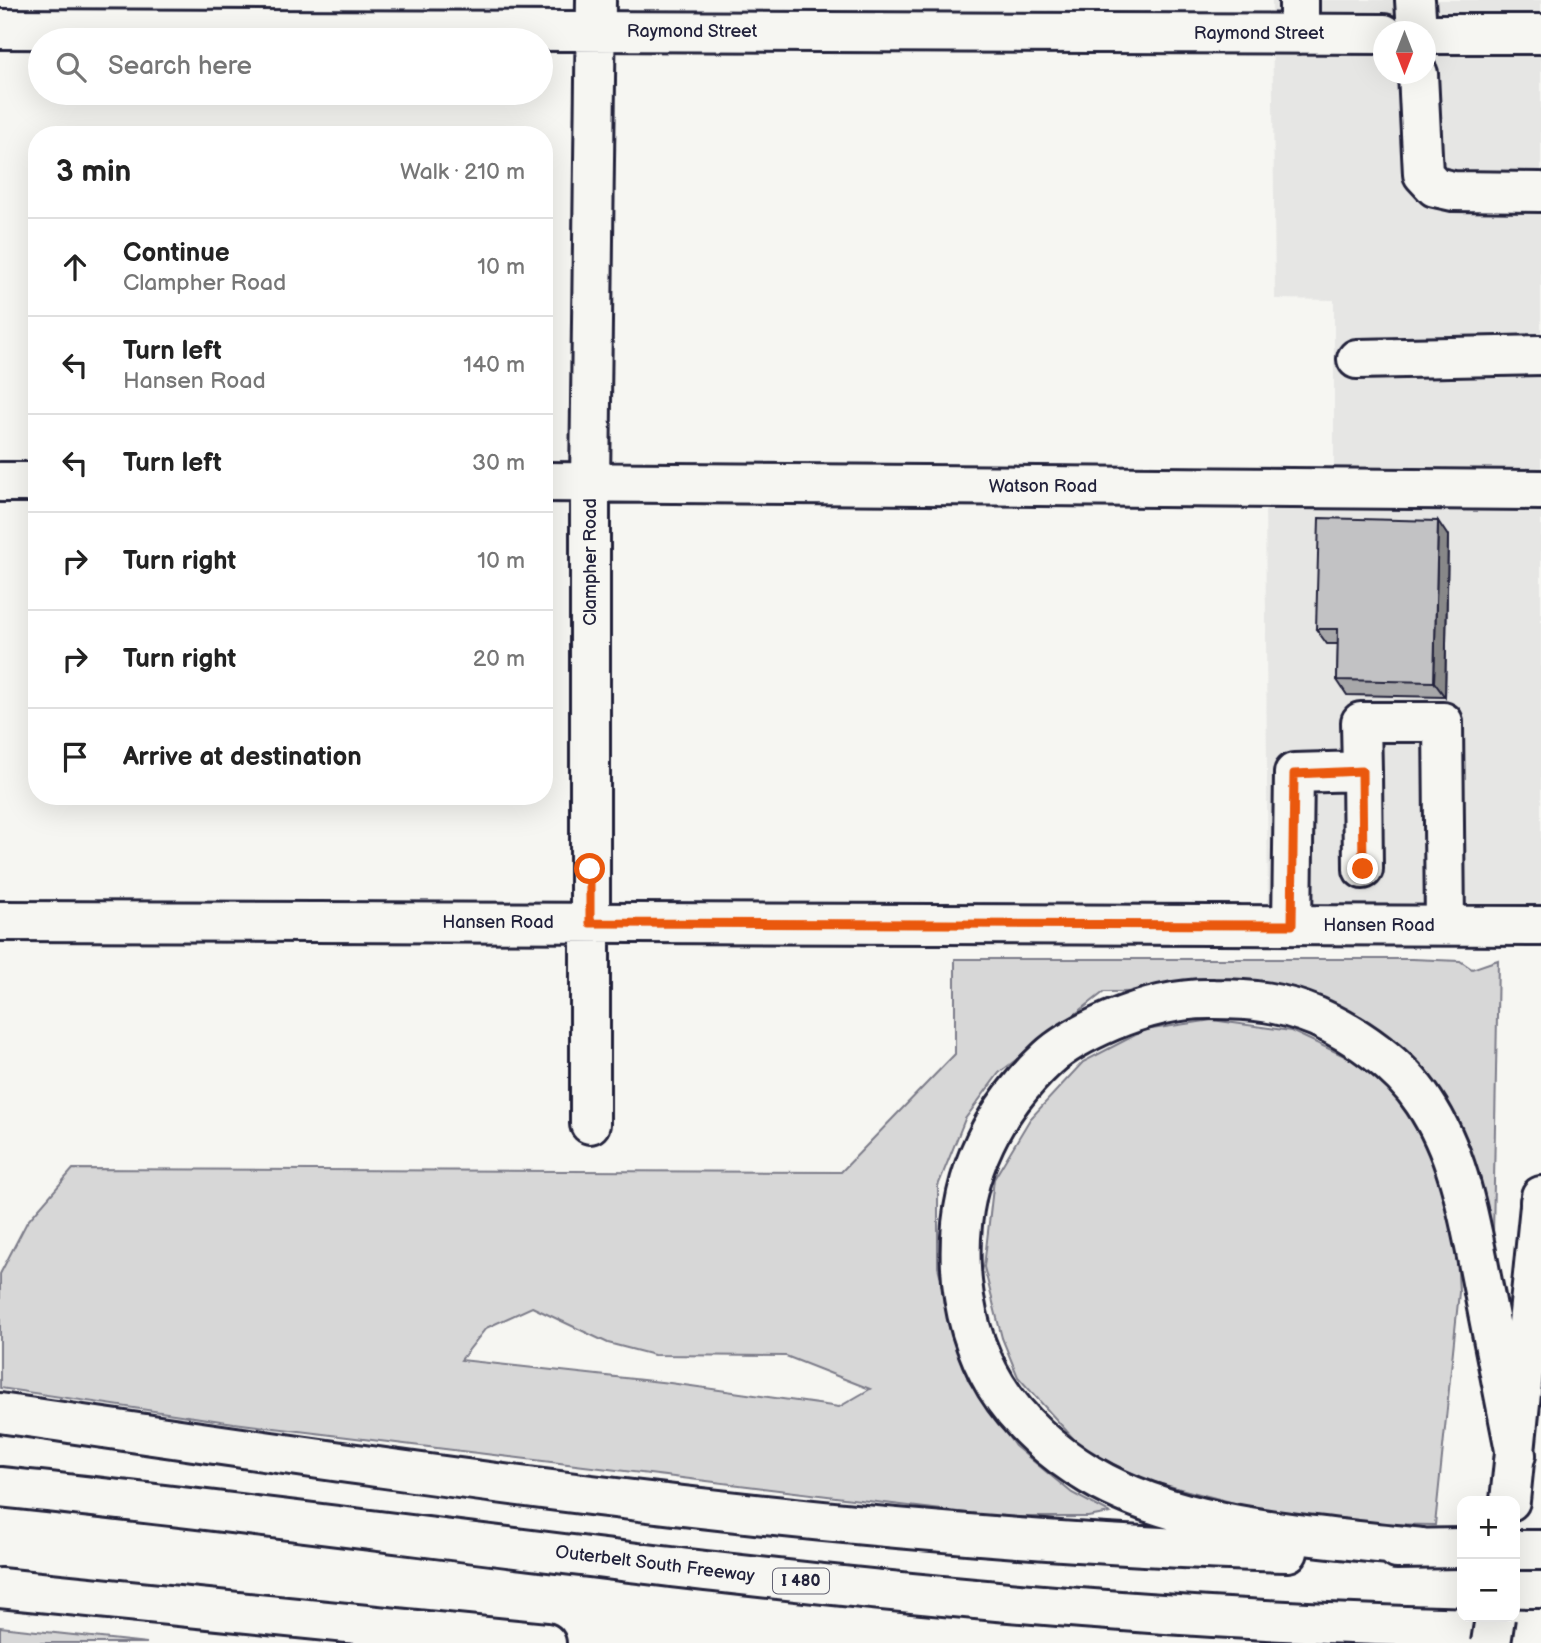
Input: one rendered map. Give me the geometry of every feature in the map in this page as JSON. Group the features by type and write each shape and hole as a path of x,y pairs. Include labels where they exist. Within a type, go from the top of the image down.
{"main road":[{"path":"1415,0 1416,21"},
{"name":"Raymond Street","path":"43,28 596,15 1299,17 1373,32"},
{"name":"Clampher Road","path":"590,1124 590,482 596,15"},
{"name":"Raymond Street","path":"0,29 28,28"},
{"path":"1436,34 1541,34"},
{"path":"1418,84 1423,174 1435,187 1453,191 1541,192"},
{"path":"1357,359 1541,355"},
{"path":"0,482 28,482"},
{"name":"Watson Road","path":"553,482 1541,490"},
{"path":"1363,869 1361,722 1443,722 1445,925"},
{"path":"1292,925 1294,774 1362,771"},
{"name":"Hansen Road","path":"0,921 1541,926"},
{"path":"1422,1548 1282,1532 1194,1516 1135,1496 1091,1476 1052,1448 1023,1421 996,1386 967,1317 961,1271 963,1221 973,1173 985,1141 1011,1100 1049,1056 1093,1029 1140,1008 1191,998 1255,999 1297,1009 1333,1025 1379,1056 1422,1098 1443,1133 1457,1170 1475,1249 1514,1475"},
{"path":"1514,1475 1541,1196"},
{"path":"0,1413 431,1476 810,1521 986,1537 1181,1549 1294,1552 1457,1548"},
{"name":"Outerbelt South Freeway","path":"0,1481 64,1493"},
{"name":"Outerbelt South Freeway","path":"0,1487 993,1601 1236,1617 1541,1629"},
{"path":"1520,1550 1541,1550"},
{"path":"0,1588 546,1643"},
{"path":"1492,1643 1494,1622"}],"shaded area":[{"path":"1272,0 1541,0 1541,926 1268,925 1265,487 1334,488 1334,300 1275,299"},
{"path":"955,959 1412,959 1460,961 1472,969 1498,960 1493,1237 1485,1225 1460,1130 1295,991 1104,992 999,1073 965,1119 938,1186 938,1267 968,1380 1015,1446 1072,1493 1110,1513 1088,1517 999,1517 234,1423 0,1388 0,1274 27,1222 73,1169 841,1172 955,1054","holes":["532,1307 608,1343 654,1355 786,1356 870,1389 839,1407 670,1383 461,1360 486,1328"]},
{"path":"1212,1020 1291,1031 1353,1060 1408,1106 1430,1139 1455,1216 1459,1292 1435,1525 1368,1524 1250,1507 1138,1478 1080,1446 1018,1377 1002,1338 984,1267 994,1179 1030,1119 1083,1062 1145,1030"},
{"path":"0,1627 147,1643 0,1643"}],"building":[{"path":"1319,518 1438,521 1434,682 1337,680 1338,629 1316,629"}],"route":[{"path":"590,869 590,923 1292,925 1294,774 1362,771 1363,869"}]}
